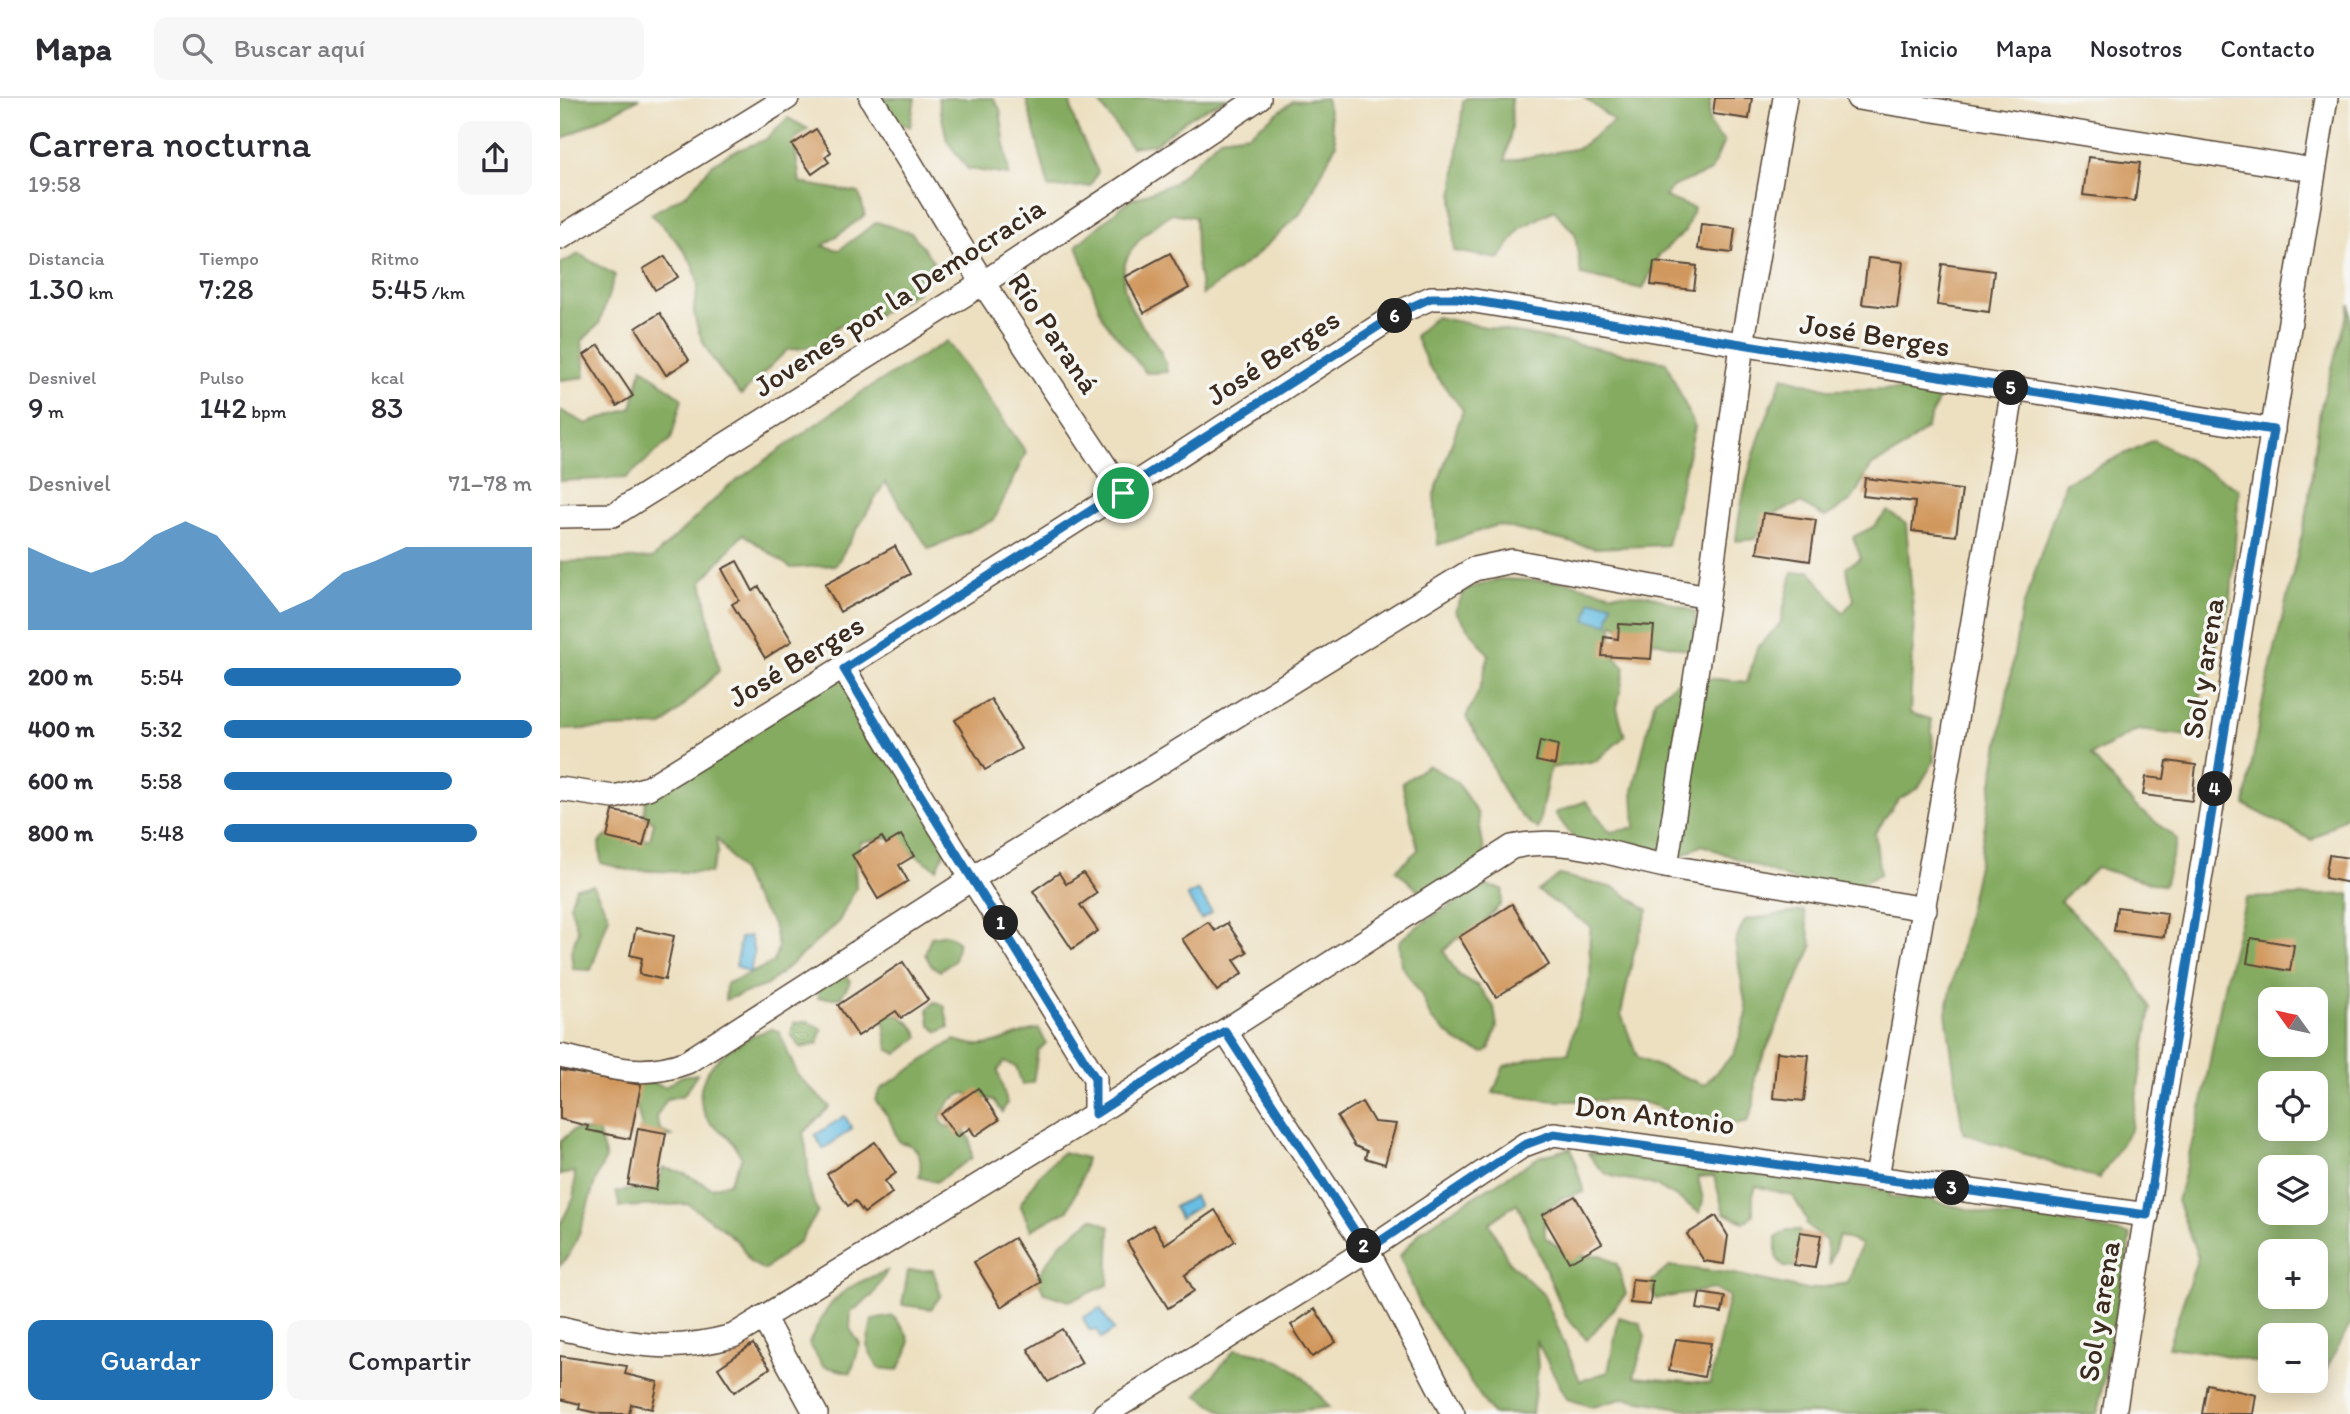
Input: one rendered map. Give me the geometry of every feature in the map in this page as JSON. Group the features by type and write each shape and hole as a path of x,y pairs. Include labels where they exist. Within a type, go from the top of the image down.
{"street":[{"path":"560,238 787,98"},
{"name":"Río Paraná","path":"871,98 983,283 1123,493"},
{"name":"Jovenes por la Democracia","path":"560,516 613,515 983,283 1259,98"},
{"path":"1666,866 1708,597 1742,345 1785,98"},
{"path":"1858,98 2314,170"},
{"name":"Sol y arena","path":"2114,1414 2326,98"},
{"name":"José Berges","path":"560,789 614,797 648,788 844,669 1123,493 1402,311 1431,298 1457,298 2273,430"},
{"path":"1877,1177 2013,389"},
{"path":"560,1056 633,1072 661,1072 687,1062 974,878 1474,569 1512,561 1708,597"},
{"path":"844,669 948,844 974,878 1095,1078 1095,1114"},
{"path":"560,1328 645,1346 668,1348 733,1336 1129,1093 1512,848 1535,842 1554,842 1666,866 1925,909"},
{"path":"1225,1031 1367,1250 1453,1414"},
{"path":"1095,1078 1129,1093"},
{"name":"Don Antonio","path":"1105,1414 1367,1250 1524,1145 1554,1134 2147,1215"},
{"path":"764,1317 816,1414"}],"green space":[{"path":"560,98 640,98 560,140"},
{"path":"880,98 915,98 910,127 896,122"},
{"path":"938,98 993,98 1000,109 1009,175 968,169 947,141"},
{"path":"1026,98 1069,98 1075,123 1098,172 1090,186 1049,188"},
{"path":"1096,98 1228,98 1191,116 1155,144 1131,147"},
{"path":"1326,98 1336,144 1302,212 1252,259 1202,295 1196,255 1195,217 1172,213 1134,247 1123,272 1124,287 1139,321 1160,351 1167,372 1146,373 1103,319 1077,245 1128,201 1174,183 1220,138 1249,134 1293,101"},
{"path":"1466,98 1511,98 1512,127 1505,161 1579,148 1614,121 1585,98 1711,98 1710,122 1724,141 1711,171 1672,187 1665,197 1694,208 1685,231 1659,255 1643,289 1581,275 1575,234 1554,210 1521,228 1499,259 1454,251 1453,198 1463,102"},
{"path":"788,118 808,129 794,140 800,183 859,193 865,215 823,246 839,250 877,222 912,233 933,261 916,293 873,317 838,326 819,346 787,350 741,395 718,367 700,334 694,308 698,285 692,265 680,246 651,214 688,193 713,164 730,153 765,140"},
{"path":"579,254 615,275 599,324 582,341 585,377 560,380 560,264"},
{"path":"2350,304 2350,813 2312,840 2245,805 2262,704 2307,513 2320,410"},
{"path":"1435,317 1666,362 1695,427 1667,545 1595,548 1497,525 1438,545 1434,495 1463,410 1428,365 1415,336"},
{"path":"947,341 1026,452 994,520 929,549 885,482 836,565 791,568 743,534 702,581 719,671 663,726 560,730 560,562 653,558 728,487 857,395"},
{"path":"642,367 682,399 671,439 626,478 560,481 560,410 586,424 632,408"},
{"path":"1783,377 1832,390 1885,389 1941,393 1926,429 1898,452 1872,465 1851,501 1825,517 1800,503 1771,515 1755,539 1736,541 1753,457"},
{"path":"2154,440 2239,489 2231,597 2189,736 2137,730 2091,755 2134,805 2177,839 2164,886 2097,868 2060,901 2124,963 2151,1008 2131,1129 2099,1179 1963,1133 1946,1013 1979,860 2021,613 2065,482"},
{"path":"1888,511 1906,524 1914,621 1910,713 1931,719 1934,761 1918,788 1898,800 1875,833 1880,875 1833,896 1702,845 1668,863 1574,839 1555,813 1586,801 1610,832 1635,828 1633,791 1655,699 1685,676 1747,682 1757,648 1780,624 1792,573 1810,571 1843,613 1854,600 1846,567 1861,558 1853,537 1873,527"},
{"path":"1500,579 1567,582 1610,593 1649,595 1695,612 1696,652 1631,636 1613,623 1610,652 1625,667 1617,708 1625,736 1596,761 1550,768 1538,829 1520,815 1507,798 1466,717 1479,691 1489,655 1455,611 1466,589"},
{"path":"835,667 948,844 937,869 888,837 861,842 855,862 856,888 838,923 767,985 725,1000 726,984 773,963 778,947 773,924 716,837 718,852 710,873 628,870 601,863 599,843 619,825 624,831 624,842 650,839 654,822 644,815 646,798 710,750 748,741 781,697"},
{"path":"1428,765 1457,782 1478,814 1487,870 1442,898 1419,891 1396,870 1418,850 1402,783"},
{"path":"1559,875 1615,888 1648,910 1634,952 1621,1014 1638,1058 1704,1085 1734,1054 1747,1014 1735,942 1745,920 1804,911 1812,947 1755,1075 1754,1105 1747,1122 1694,1127 1675,1115 1643,1102 1551,1100 1493,1093 1504,1066 1547,1054 1569,1053 1590,977 1591,927 1538,891"},
{"path":"593,885 609,916 591,970 573,969 571,951 578,931 570,905 576,887"},
{"path":"1485,886 1503,889 1501,904 1478,928 1456,939 1444,951 1458,975 1478,986 1494,1007 1497,1027 1489,1050 1484,1053 1460,1044 1431,1019 1421,994 1401,965 1399,942 1427,920"},
{"path":"2350,894 2350,1325 2328,1366 2328,1323 2258,1323 2258,1362 2168,1347 2198,1257 2177,1201 2201,1108 2225,981 2246,898"},
{"path":"946,934 958,941 954,961 940,971 931,965 925,954 931,937"},
{"path":"842,970 851,981 840,998 818,998 818,988"},
{"path":"935,1002 944,1005 949,1027 938,1032 930,1024 928,1009"},
{"path":"882,1010 905,1019 917,1031 919,1037 897,1054 888,1049"},
{"path":"807,1021 822,1030 818,1044 801,1048 791,1035 794,1023"},
{"path":"772,1029 779,1032 798,1076 830,1107 803,1133 809,1183 818,1212 800,1241 764,1270 750,1262 740,1244 722,1228 688,1204 620,1207 616,1192 634,1189 650,1192 658,1184 663,1168 681,1172 712,1188 729,1183 742,1158 732,1141 706,1117 701,1101 702,1086 707,1072 729,1050"},
{"path":"1039,1029 1046,1043 1038,1051 1033,1082 1022,1085 1016,1066 1004,1062 998,1071 1007,1103 1002,1112 994,1100 964,1093 951,1100 940,1116 943,1125 965,1132 970,1139 972,1158 936,1182 919,1177 921,1164 916,1149 899,1142 889,1118 875,1100 881,1089 954,1040 976,1045 990,1044"},
{"path":"697,1074 684,1095 667,1099 656,1117 661,1131 672,1136 663,1139 642,1129 634,1094 644,1080 665,1087 682,1076"},
{"path":"573,1130 598,1131 606,1159 594,1185 581,1229 569,1255 560,1266 560,1225 574,1197 575,1172 560,1175 560,1142"},
{"path":"1571,1148 1584,1192 1563,1197 1544,1213 1545,1237 1570,1256 1601,1255 1617,1264 1626,1294 1587,1340 1566,1317 1517,1203 1489,1223 1509,1262 1544,1295 1580,1381 1608,1372 1619,1317 1640,1323 1645,1337 1634,1377 1710,1384 1729,1296 1714,1289 1656,1299 1648,1284 1670,1266 1735,1274 1807,1290 1848,1283 1861,1244 1839,1236 1829,1266 1826,1241 1806,1224 1807,1220 1793,1196 1756,1186 1753,1215 1744,1222 1724,1213 1714,1176 1698,1177 1703,1200 1700,1213 1659,1188 1610,1175 1596,1164 1588,1153 1614,1154 1666,1159 1794,1181 1805,1182 1813,1178 1854,1187 1892,1191 1889,1196 1907,1200 1913,1196 2005,1218 2047,1218 2131,1235 2097,1414 1759,1414 1732,1410 1701,1412 1625,1398 1593,1407 1567,1399 1536,1340 1538,1368 1532,1414 1492,1414 1421,1307 1400,1256 1421,1231 1457,1207 1539,1157"},
{"path":"1063,1152 1086,1158 1081,1180 1068,1210 1031,1230 1020,1204 1040,1174"},
{"path":"1093,1218 1110,1227 1108,1285 1069,1301 1044,1293 1037,1277 1059,1245"},
{"path":"1787,1230 1799,1230 1802,1239 1797,1267 1784,1267 1776,1257 1776,1238"},
{"path":"933,1270 941,1295 931,1309 902,1305 908,1271"},
{"path":"887,1271 873,1295 851,1312 850,1329 860,1344 851,1373 823,1366 809,1343 823,1315 847,1289"},
{"path":"893,1316 905,1331 909,1342 898,1370 878,1368 867,1346 872,1320"},
{"path":"1235,1349 1266,1356 1289,1366 1308,1382 1329,1407 1271,1414 1226,1414 1197,1395"}],"water":[{"path":"1591,601 1612,603 1608,624 1586,620"},
{"path":"1198,890 1212,912 1201,919 1187,896"},
{"path":"750,936 754,952 750,973 736,966 740,938"},
{"path":"845,1116 852,1129 823,1149 815,1135"},
{"path":"1194,1196 1199,1206 1180,1218 1174,1207"},
{"path":"1100,1308 1114,1330 1101,1339 1097,1330 1089,1330 1083,1318"}],"building":[{"path":"1715,98 1752,98 1749,119 1713,114"},
{"path":"816,129 831,152 825,157 829,162 812,174 792,145"},
{"path":"2088,157 2140,163 2135,201 2083,195"},
{"path":"1701,224 1735,228 1732,253 1698,249"},
{"path":"1170,253 1189,288 1144,313 1125,277"},
{"path":"665,256 678,277 655,290 643,269"},
{"path":"1868,258 1903,262 1897,308 1862,304"},
{"path":"1654,261 1697,266 1694,290 1651,285"},
{"path":"1942,264 1994,271 1989,312 1937,305"},
{"path":"660,313 689,360 666,375 636,328"},
{"path":"599,345 633,396 617,406 584,355"},
{"path":"1865,478 1962,490 1956,536 1912,531 1915,502 1863,496"},
{"path":"1763,513 1816,520 1810,561 1757,553"},
{"path":"895,546 910,574 840,612 825,584"},
{"path":"737,561 753,591 759,587 792,641 765,658 732,604 739,600 722,569"},
{"path":"1619,624 1654,626 1651,659 1602,656 1604,637 1618,639"},
{"path":"991,699 1021,749 985,770 955,720"},
{"path":"1540,741 1558,745 1555,765 1536,761"},
{"path":"2167,761 2196,765 2192,801 2143,795 2146,777 2164,779"},
{"path":"613,811 650,818 643,846 607,838"},
{"path":"901,835 914,856 899,865 908,881 878,899 852,855 882,837 886,844"},
{"path":"2329,855 2350,858 2350,883 2325,878"},
{"path":"1059,873 1066,884 1083,873 1097,893 1080,905 1098,931 1072,949 1033,891"},
{"path":"1512,904 1549,965 1496,997 1459,937"},
{"path":"2117,907 2167,913 2164,937 2114,931"},
{"path":"1208,922 1215,931 1227,923 1247,952 1234,960 1243,973 1217,991 1182,939"},
{"path":"636,928 674,936 665,980 639,974 642,958 630,955"},
{"path":"2251,938 2294,945 2290,971 2247,963"},
{"path":"903,962 928,1000 901,1018 896,1011 858,1036 838,1005"},
{"path":"1777,1052 1809,1055 1804,1101 1773,1098"},
{"path":"560,1070 641,1085 630,1139 587,1130 588,1126 560,1119"},
{"path":"978,1088 999,1120 975,1136 970,1128 957,1137 941,1114"},
{"path":"1362,1102 1374,1122 1396,1124 1385,1164 1365,1158 1367,1151 1355,1146 1337,1117"},
{"path":"638,1128 666,1133 656,1190 628,1185"},
{"path":"875,1142 896,1173 885,1181 892,1193 864,1213 855,1201 848,1206 827,1174"},
{"path":"1575,1196 1602,1243 1569,1262 1542,1215"},
{"path":"1215,1210 1235,1241 1185,1275 1194,1291 1168,1308 1127,1242 1153,1225 1165,1244"},
{"path":"1716,1216 1728,1236 1724,1264 1704,1261 1687,1234"},
{"path":"1800,1232 1821,1235 1815,1268 1794,1265"},
{"path":"1014,1238 1041,1282 1001,1307 974,1262"},
{"path":"1632,1279 1652,1281 1650,1305 1630,1303"},
{"path":"1700,1293 1725,1297 1722,1313 1697,1309"},
{"path":"1315,1309 1336,1342 1312,1357 1291,1325"},
{"path":"1062,1329 1082,1363 1048,1382 1028,1349"},
{"path":"1676,1339 1711,1343 1704,1377 1669,1370"},
{"path":"753,1344 770,1368 734,1392 718,1368"},
{"path":"560,1356 627,1366 625,1374 658,1382 652,1409 631,1404 629,1414 601,1414 579,1409 580,1404 560,1399"},
{"path":"2207,1384 2256,1395 2253,1414 2202,1414"}],"route":[{"path":"1431,298 1457,298 2273,430 2147,1215 1554,1134 1524,1145 1367,1250 1225,1031 1095,1114 1095,1078 974,878 948,844 844,669 1123,493 1402,311 1431,298"}]}
